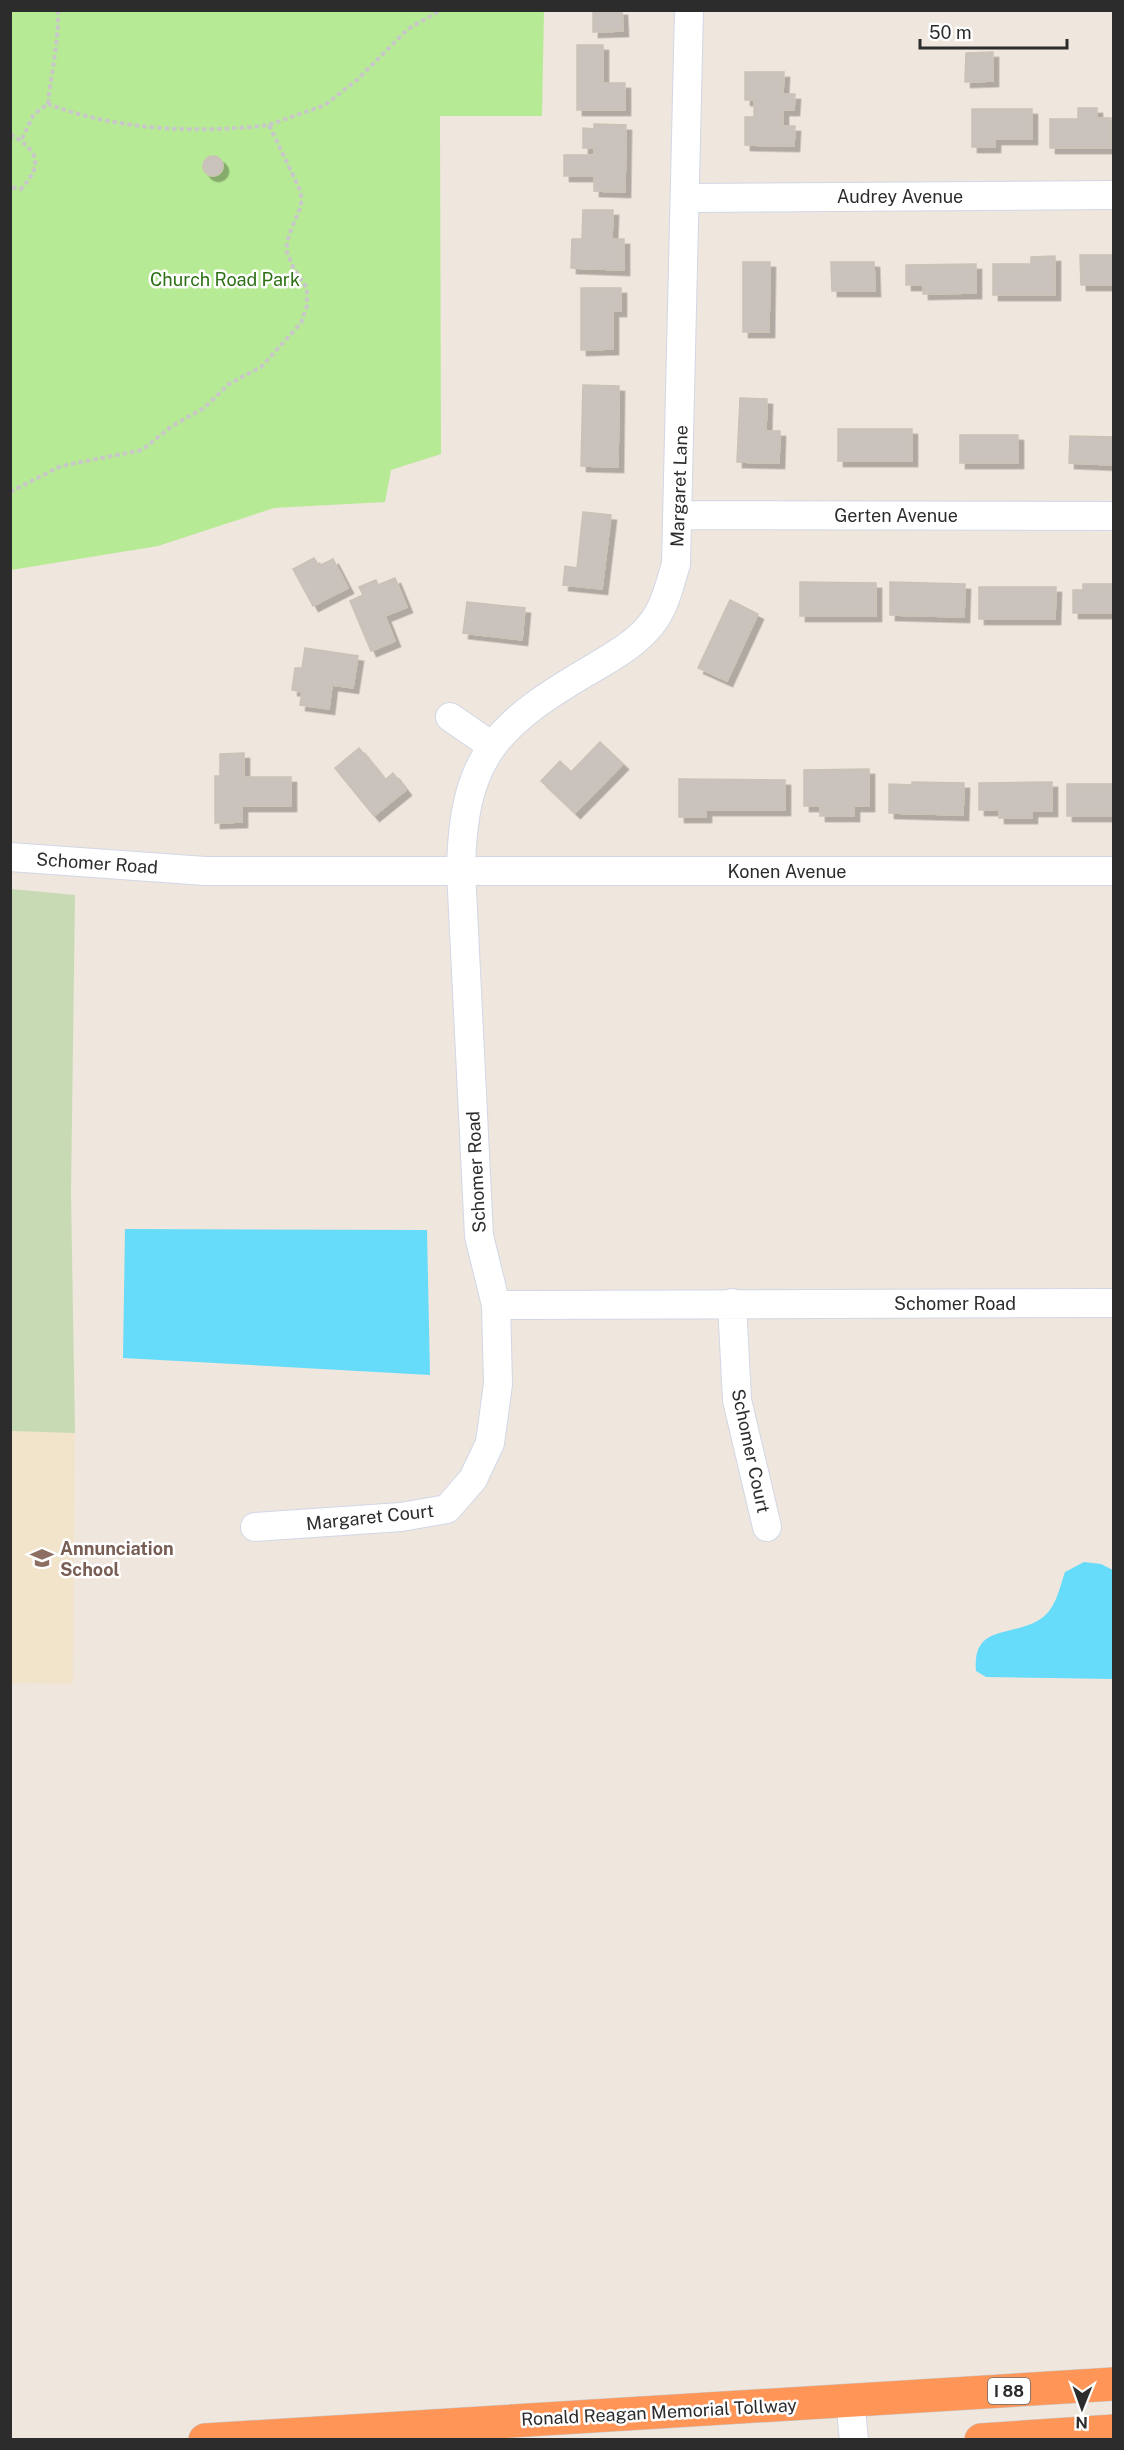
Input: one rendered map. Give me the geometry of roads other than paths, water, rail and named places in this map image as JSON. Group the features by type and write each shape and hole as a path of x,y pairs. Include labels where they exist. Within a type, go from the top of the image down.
{"highway":[{"name":"Ronald Reagan Memorial Tollway","path":"206,2439 1113,2384"},
{"path":"981,2439 1113,2432"}],"street":[{"name":"Margaret Lane","path":"461,870 461,831 468,797 480,765 492,746 511,723 540,699 615,655 654,621 666,598 676,564 679,515 689,10"},
{"name":"Audrey Avenue","path":"686,198 1113,195"},
{"name":"Gerten Avenue","path":"679,515 1113,516"},
{"path":"450,717 492,746"},
{"name":"Schomer Road","path":"10,857 205,871 461,870 479,1236 496,1305 1113,1303"},
{"name":"Konen Avenue","path":"461,870 1113,871"},
{"name":"Schomer Court","path":"732,1303 737,1400 767,1527"},
{"name":"Margaret Court","path":"255,1527 401,1517 447,1509 473,1479 490,1443 498,1384 496,1305"},
{"path":"850,2400 854,2439"}],"water":[{"path":"125,1229 427,1230 430,1375 123,1358"},
{"path":"1084,1562 1101,1564 1113,1570 1113,1679 986,1677 976,1671 976,1656 980,1646 996,1634 1028,1625 1045,1616 1056,1599 1065,1572"}],"place":[{"name":"Annunciation School","path":"42,1558"}],"park label":[{"name":"Church Road Park","path":"225,279"}]}
